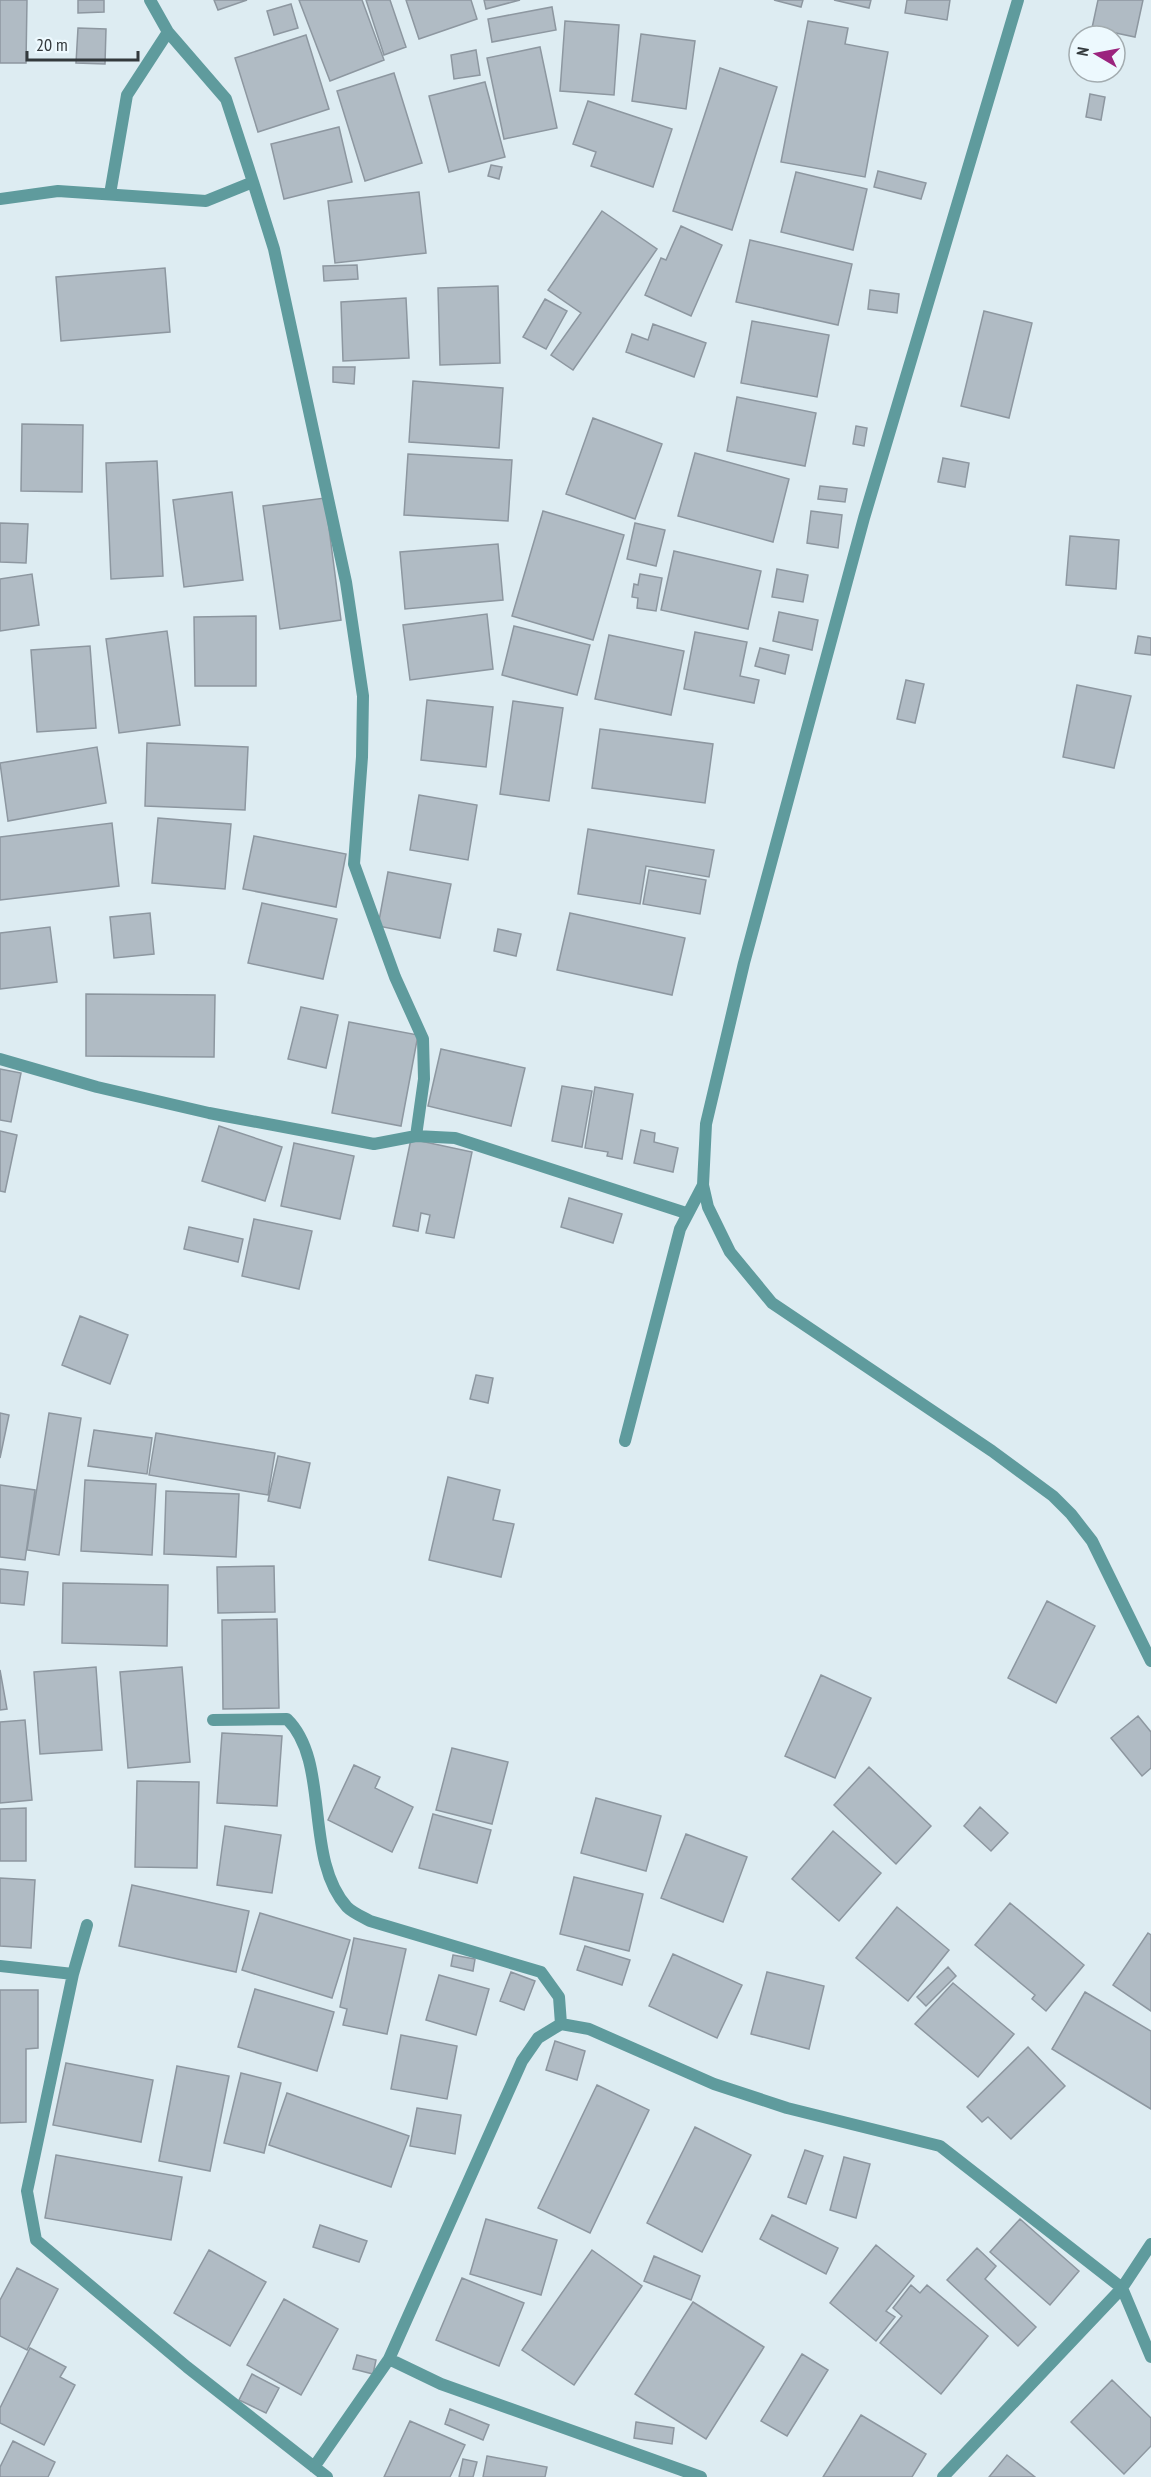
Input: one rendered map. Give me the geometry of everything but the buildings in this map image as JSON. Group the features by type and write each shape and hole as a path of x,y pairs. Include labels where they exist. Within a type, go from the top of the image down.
{"street":[{"path":"150,0 168,32 226,99 274,249 346,582 363,696 362,757 354,864 395,977 423,1039 424,1079 416,1136"},
{"path":"1018,0 864,518 744,963 706,1124 703,1185 708,1207 730,1252 772,1302 992,1451 1053,1496 1071,1515 1092,1541 1151,1661"},
{"path":"110,194 127,95 168,32"},
{"path":"0,198 58,191 206,201 253,182"},
{"path":"0,1059 97,1087 210,1113 374,1144 416,1136 455,1138 686,1213"},
{"path":"626,1441 680,1229 686,1213 703,1185"},
{"path":"213,1720 287,1719 299,1731 307,1756 328,1879 348,1908 370,1921 541,1972 559,1997 561,2024"},
{"path":"87,1924 73,1974 27,2191 36,2240 187,2367 327,2477"},
{"path":"0,1966 73,1974"},
{"path":"314,2467 389,2359 522,2061 538,2038 561,2024 589,2029 714,2084 787,2108 940,2146 1122,2288 1151,2357"},
{"path":"943,2477 1122,2288 1151,2244"},
{"path":"389,2359 441,2384 701,2477"}]}
